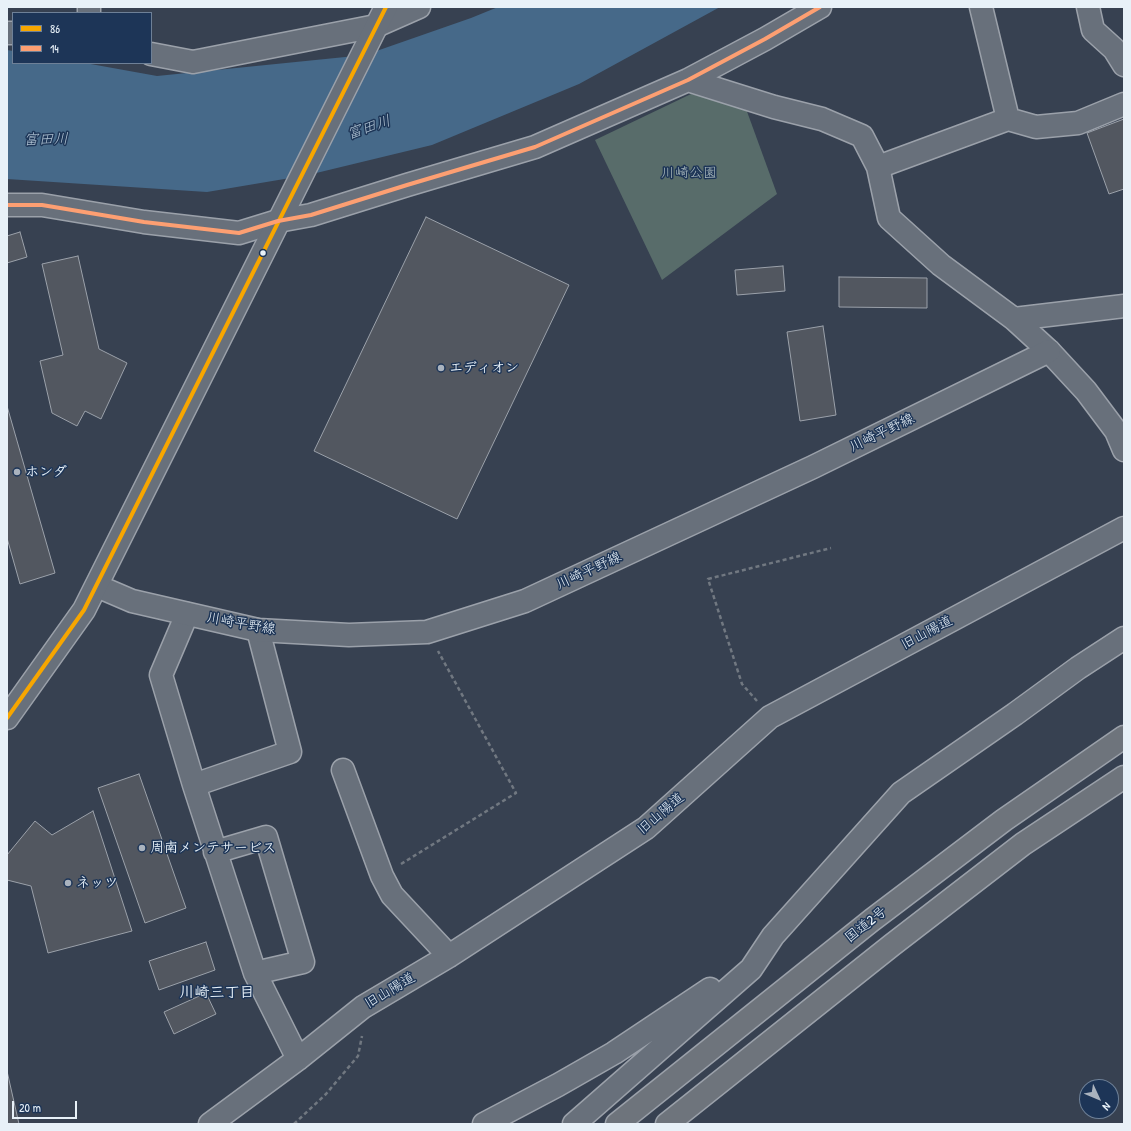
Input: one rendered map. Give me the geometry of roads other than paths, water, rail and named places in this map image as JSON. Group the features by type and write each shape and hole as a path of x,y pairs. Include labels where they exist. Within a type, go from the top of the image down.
{"highway":[{"name":"国道2号","path":"617,1124 872,920 1004,820 1124,737"},
{"path":"667,1124 892,945 1023,844 1124,777"}],"street":[{"path":"152,54 194,62 419,7"},
{"path":"7,205 42,205 144,222 239,233 283,212 311,215 535,147 688,80 765,39 820,7"},
{"path":"981,7 1008,119"},
{"path":"1088,7 1093,30 1114,49 1124,65"},
{"path":"7,718 84,610 97,586 381,16"},
{"path":"688,80 774,107 822,118 862,136 878,167 889,218 941,266 1014,319 1049,351 1086,391 1116,431 1124,450"},
{"path":"878,167 1008,119 1036,127 1078,123 1124,104"},
{"path":"1014,319 1124,306"},
{"name":"川崎平野線","path":"97,586 132,601 258,630 348,635 428,632 525,601 812,467 1049,351"},
{"name":"旧山陽道","path":"210,1124 298,1059 363,1007 449,956 646,828 770,717 1124,528"},
{"path":"187,614 161,674 215,852 255,973 298,1059"},
{"path":"194,785 290,752 258,630"},
{"path":"574,1124 751,969 773,936 901,792 1015,714 1078,668 1124,638"},
{"path":"343,770 382,876 392,895 449,956"},
{"path":"215,852 266,837 303,962 255,973"},
{"path":"484,1124 558,1085 614,1053 711,988 732,985"}],"water":[{"name":"富田川","path":"498,7 720,7 579,84 432,145 308,175 207,192 7,179 7,50 12,51 12,64 91,64 157,76 365,55"}],"place":[{"name":"エディオン","path":"441,368"},
{"name":"ホンダ","path":"17,472"},
{"name":"周南メンテサービス","path":"142,848"},
{"name":"ネッツ","path":"68,883"}],"district":[{"name":"川崎三丁目","path":"217,993"}],"park label":[{"name":"川崎公園","path":"689,173"}]}
